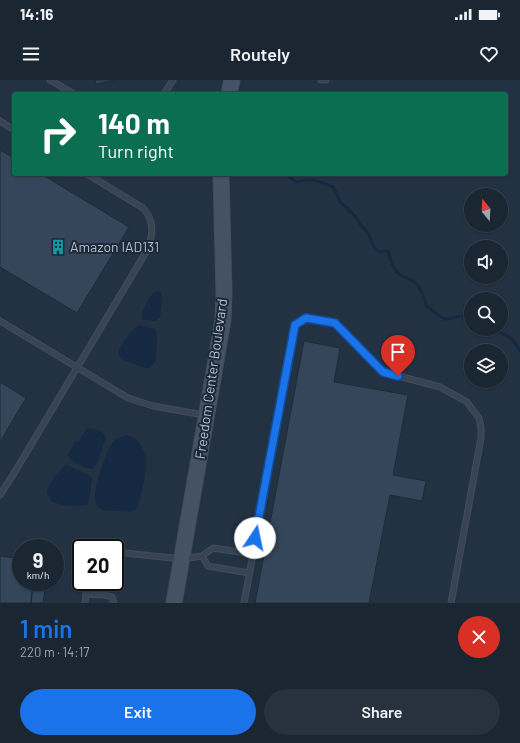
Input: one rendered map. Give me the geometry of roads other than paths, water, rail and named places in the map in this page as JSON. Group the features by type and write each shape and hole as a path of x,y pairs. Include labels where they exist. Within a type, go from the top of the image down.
{"street":[{"path":"229,92 232,80"},
{"name":"Freedom Center Boulevard","path":"174,603 223,320 222,176"},
{"name":"Freedom Center Boulevard","path":"182,559 182,603"}],"lane":[{"path":"50,80 71,92"},
{"path":"165,92 173,80"},
{"path":"321,80 326,80"},
{"path":"0,121 12,129"},
{"path":"0,495 149,247 153,232 149,214 143,208 90,176"},
{"path":"244,603 295,325 306,318 335,323 383,372 440,387 467,402 479,418 481,438 451,603"},
{"path":"0,321 128,398 153,406 207,415"},
{"path":"124,553 182,559 202,556 213,548 252,554"},
{"path":"202,556 208,566 249,573"},
{"path":"85,603 86,591"},
{"path":"86,594 112,597 114,603"}],"water":[{"path":"158,291 161,292 162,296 160,318 155,321 143,320 141,316 147,301"},
{"path":"139,325 155,329 157,333 156,361 150,368 145,368 125,361 119,354 120,348 124,341"},
{"path":"87,428 96,429 105,435 106,438 97,463 93,469 75,463 68,455 75,442 80,439"},
{"path":"126,435 135,438 138,441 143,449 146,459 146,469 137,509 128,512 102,510 95,502 99,475 106,455 113,442"},
{"path":"67,465 87,474 92,478 89,502 87,505 67,506 52,502 47,493 51,482 61,469"}],"waterway":[{"path":"288,176 297,182 312,180 333,187 341,203 355,216 368,233 374,248 380,252 388,251 392,263 399,274 410,279 418,286 426,306 444,319 464,316"},
{"path":"507,336 513,340 520,351"}],"place":[{"name":"Amazon IAD131","path":"58,247"}]}
